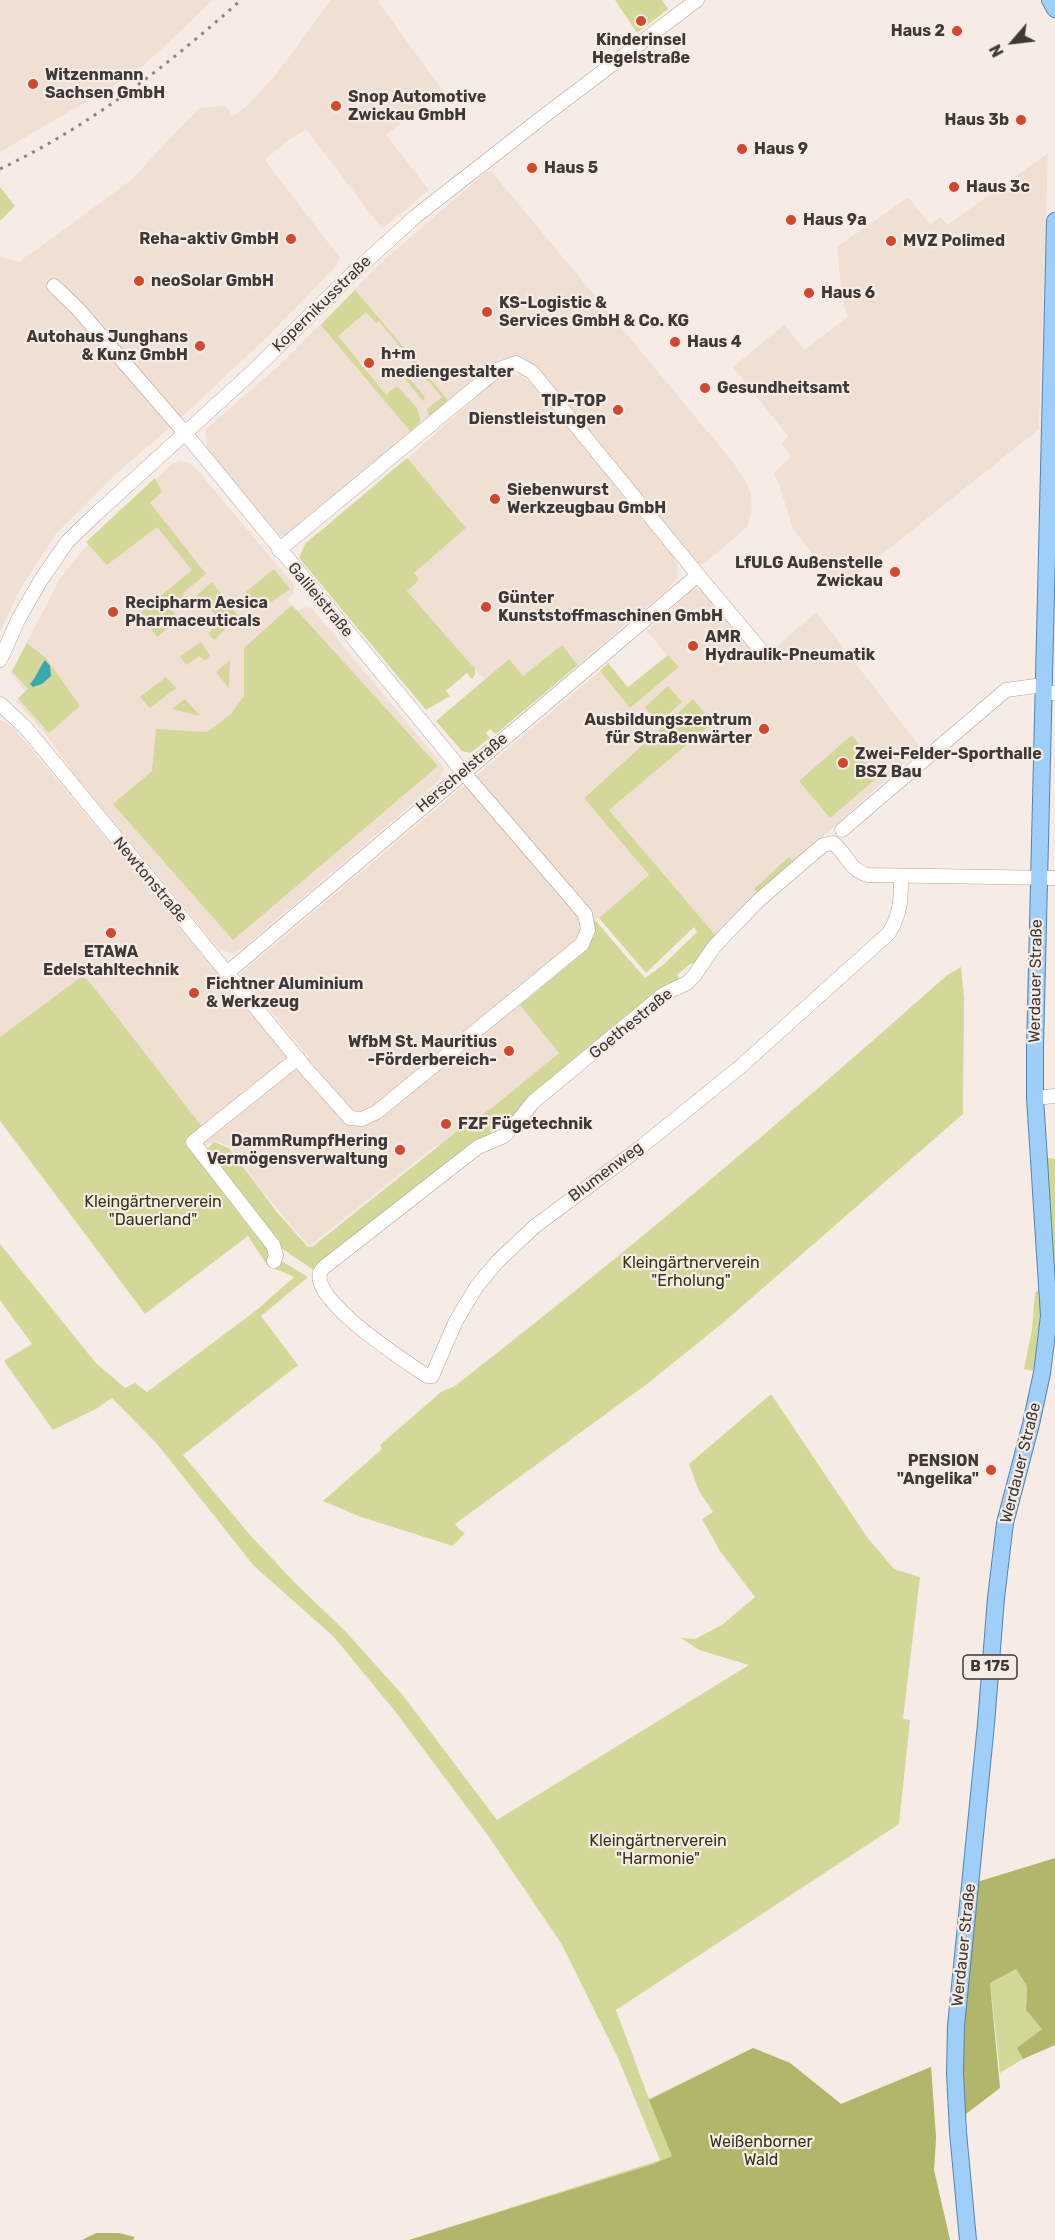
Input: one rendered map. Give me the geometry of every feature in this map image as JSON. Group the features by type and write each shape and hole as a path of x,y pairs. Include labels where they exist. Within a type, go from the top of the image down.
{"main road":[{"path":"1050,0 1055,9"},
{"name":"Werdauer Straße","path":"968,2240 958,2132 955,2073 956,2026 1005,1523 1042,1373 1049,1316 1035,1098 1046,878 1055,221"}],"street":[{"name":"Kopernikusstraße","path":"0,660 19,618 41,580 68,542 102,508 250,374 356,270 416,216 697,0"},
{"name":"Galileistraße","path":"54,286 78,309 185,433 463,772 585,914"},
{"path":"279,550 482,382 500,369 516,363 532,372 765,655"},
{"name":"Herschelstraße","path":"227,973 698,574"},
{"path":"842,830 1006,690 1047,690"},
{"name":"Newtonstraße","path":"0,704 38,743 227,973 350,1118 362,1119 377,1112 582,944 588,930 585,914"},
{"name":"Goethestraße","path":"318,1275 322,1268 458,1163 488,1142 504,1136 533,1102 664,994 687,983 714,947 741,918 823,845 829,842 837,846 859,873 868,875 1046,878"},
{"name":"Blumenweg","path":"318,1275 318,1281 328,1297 343,1312 392,1353 427,1376 432,1376 456,1321 477,1286 497,1262 534,1227 641,1147 740,1067 889,933 900,910 901,876"},
{"path":"274,1261 276,1255 273,1245 193,1142 298,1058"},
{"path":"1035,1098 1055,1096"}],"shaded area":[{"path":"0,0 213,0 137,72 0,152"},
{"path":"331,0 380,0 379,3 443,91 386,135 429,190 382,229 306,129 283,144 265,160 340,258 337,265 269,335 184,415 117,473 55,535 19,591 0,632 0,257 20,262 131,180 199,108 227,107 232,117 247,106 278,72"},
{"path":"1048,153 1039,429 840,588 793,529 779,484 773,474 791,457 782,444 788,436 733,367 784,325 805,350 847,317 842,295 837,247 908,197 930,224 941,217 947,225"},
{"path":"486,172 492,172 733,462 745,480 751,494 752,508 747,527 704,564 697,564 536,366 524,359 508,358 497,361 286,537 276,535 207,448 205,430 281,364 382,262"},
{"path":"508,375 521,375 533,385 672,554 678,566 677,578 669,588 578,665 562,645 523,677 509,659 484,680 407,591 413,573 466,528 407,459 495,380"},
{"path":"180,461 191,464 198,471 294,585 293,594 287,599 296,612 303,607 311,608 315,612 444,767 438,781 423,795 243,948 232,954 222,950 214,943 77,778 45,733 16,701 25,692 11,673 59,580 76,558 108,524 172,464"},
{"path":"694,588 704,591 760,661 816,612 921,748 832,828 717,937 609,810 713,723 693,699 584,797 649,876 599,918 594,919 594,936 583,953 520,1004 559,1053 493,1107 460,1129 444,1143 435,1146 311,1245 308,1245 262,1191 230,1147 215,1141 205,1148 203,1143 309,1057 240,974 600,671 630,708 678,668 647,631"},
{"path":"0,720 5,721 18,733 289,1059 203,1128 87,979 81,977 0,1037"}],"green space":[{"name":"Kinderinsel Hegelstraße","path":"615,0 662,0 668,9 637,33"},
{"path":"0,187 15,206 0,221"},
{"path":"355,290 448,400 429,416 427,409 442,397 418,369 408,377 425,397 423,401 402,375 414,364 379,321 376,323 366,312 338,336 386,395 397,386 417,408 421,421 410,431 321,325"},
{"path":"407,458 466,528 414,573 419,580 407,591 475,669 472,679 467,673 446,691 450,696 426,710 299,558 305,544"},
{"path":"155,478 162,492 150,503 206,574 184,592 182,600 172,607 167,602 179,620 157,637 140,613 192,570 157,527 107,565 86,542"},
{"path":"274,569 290,589 261,609 246,592"},
{"path":"212,582 238,616 214,640 208,633 221,622 201,597 195,597"},
{"path":"292,605 438,766 233,940 113,804 152,771 156,729 207,732 231,714 244,696 244,648"},
{"path":"201,642 210,656 205,660 199,656 186,665 180,656"},
{"path":"27,643 46,658 80,706 49,733 18,698 28,689 12,671"},
{"path":"562,645 578,665 496,734 490,729 486,733 490,738 470,753 462,751 436,721 509,659 523,676"},
{"path":"668,655 679,667 630,708 600,671 608,663 628,687"},
{"path":"230,660 229,688 216,672"},
{"path":"166,677 176,688 150,708 140,697"},
{"path":"668,686 682,702 658,723 645,707"},
{"path":"185,699 200,716 172,709"},
{"path":"693,699 713,723 609,810 717,937 700,962 690,964 677,975 682,982 515,1120 509,1116 491,1132 496,1137 315,1271 281,1248 206,1150 214,1142 229,1148 276,1211 307,1246 312,1247 559,1053 520,1005 583,953 594,936 594,919 645,978 663,965 697,932 694,927 646,973 599,918 649,875 584,798"},
{"name":"Zwei-Felder-Sporthalle BSZ Bau","path":"852,735 859,744 853,749 878,777 830,818 799,781"},
{"path":"789,857 795,863 759,895 754,889"},
{"name":"Kleingärtnerverein \"Erholung\"","path":"961,967 964,998 963,1114 724,1322 647,1384 455,1524 465,1533 453,1546 361,1517 323,1501 382,1449 380,1445 441,1392 455,1386 642,1236 826,1082 946,976"},
{"path":"81,977 87,979 203,1128 185,1142 253,1232 280,1260 308,1277 261,1316 298,1365 183,1455 250,1535 346,1632 401,1693 497,1820 749,1665 699,1650 681,1638 695,1639 722,1625 755,1597 720,1551 702,1519 713,1512 699,1491 689,1464 771,1394 867,1537 894,1569 920,1577 903,1719 910,1720 899,1824 616,2010 649,2099 753,2048 790,2063 841,2104 931,2067 936,2138 934,2170 950,2240 409,2240 660,2160 618,2058 561,1943 489,1837 394,1710 334,1637 254,1566 158,1445 112,1398 96,1409 53,1430 4,1361 32,1344 0,1300 0,1244 95,1362 125,1388 135,1383 147,1392 258,1309 294,1277 267,1265 248,1236 145,1314 0,1121 0,1037"},
{"path":"1045,1157 1055,1159 1055,1281"},
{"path":"1042,1286 1041,1330 1033,1371 1024,1369 1032,1329 1035,1293"},
{"path":"1055,1858 1055,2045 1023,2059 1017,2048 1042,2029 1026,2010 1027,1986 1016,1969 990,1983 1000,2088 962,2117 958,2080 977,1882"},
{"path":"1016,1969 1027,1986 1026,2010 1042,2029 1018,2048 1023,2059 1000,2073 990,1983"},
{"name":"Weißenborner Wald","path":"753,2048 790,2063 841,2104 931,2067 936,2138 934,2170 950,2240 409,2240 654,2164 672,2156 649,2100"},
{"path":"96,2233 119,2233 135,2237 133,2240 82,2240"}],"water":[{"path":"45,660 50,666 51,676 42,684 33,687 30,684"}],"railway":[{"path":"0,169 65,134 126,93 185,48 241,0"}],"place":[{"name":"Kinderinsel Hegelstraße","path":"641,21"},
{"name":"Haus 2","path":"957,31"},
{"name":"Witzenmann Sachsen GmbH","path":"33,84"},
{"name":"Snop Automotive Zwickau GmbH","path":"336,106"},
{"name":"Haus 3b","path":"1021,120"},
{"name":"Haus 9","path":"742,149"},
{"name":"Haus 5","path":"532,168"},
{"name":"Haus 3c","path":"954,187"},
{"name":"Haus 9a","path":"791,220"},
{"name":"Reha-aktiv GmbH","path":"291,239"},
{"name":"MVZ Polimed","path":"891,241"},
{"name":"neoSolar GmbH","path":"139,281"},
{"name":"Haus 6","path":"809,293"},
{"name":"KS-Logistic & Services GmbH & Co. KG","path":"487,312"},
{"name":"Haus 4","path":"675,342"},
{"name":"Autohaus Junghans & Kunz GmbH","path":"200,346"},
{"name":"h+m mediengestalter","path":"369,363"},
{"name":"Gesundheitsamt","path":"705,388"},
{"name":"TIP-TOP Dienstleistungen","path":"618,410"},
{"name":"Siebenwurst Werkzeugbau GmbH","path":"495,499"},
{"name":"LfULG Außenstelle Zwickau","path":"895,572"},
{"name":"Günter Kunststoffmaschinen GmbH","path":"486,607"},
{"name":"Recipharm Aesica Pharmaceuticals","path":"113,612"},
{"name":"AMR Hydraulik-Pneumatik","path":"693,646"},
{"name":"Ausbildungszentrum für Straßenwärter","path":"764,729"},
{"name":"Zwei-Felder-Sporthalle BSZ Bau","path":"843,763"},
{"name":"ETAWA Edelstahltechnik","path":"111,933"},
{"name":"Fichtner Aluminium & Werkzeug","path":"194,993"},
{"name":"WfbM St. Mauritius -Förderbereich-","path":"509,1051"},
{"name":"FZF Fügetechnik","path":"446,1124"},
{"name":"DammRumpfHering Vermögensverwaltung","path":"400,1150"},
{"name":"PENSION \"Angelika\"","path":"991,1470"}],"park label":[{"name":"Kleingärtnerverein \"Dauerland\"","path":"153,1211"},
{"name":"Kleingärtnerverein \"Harmonie\"","path":"658,1850"}]}
